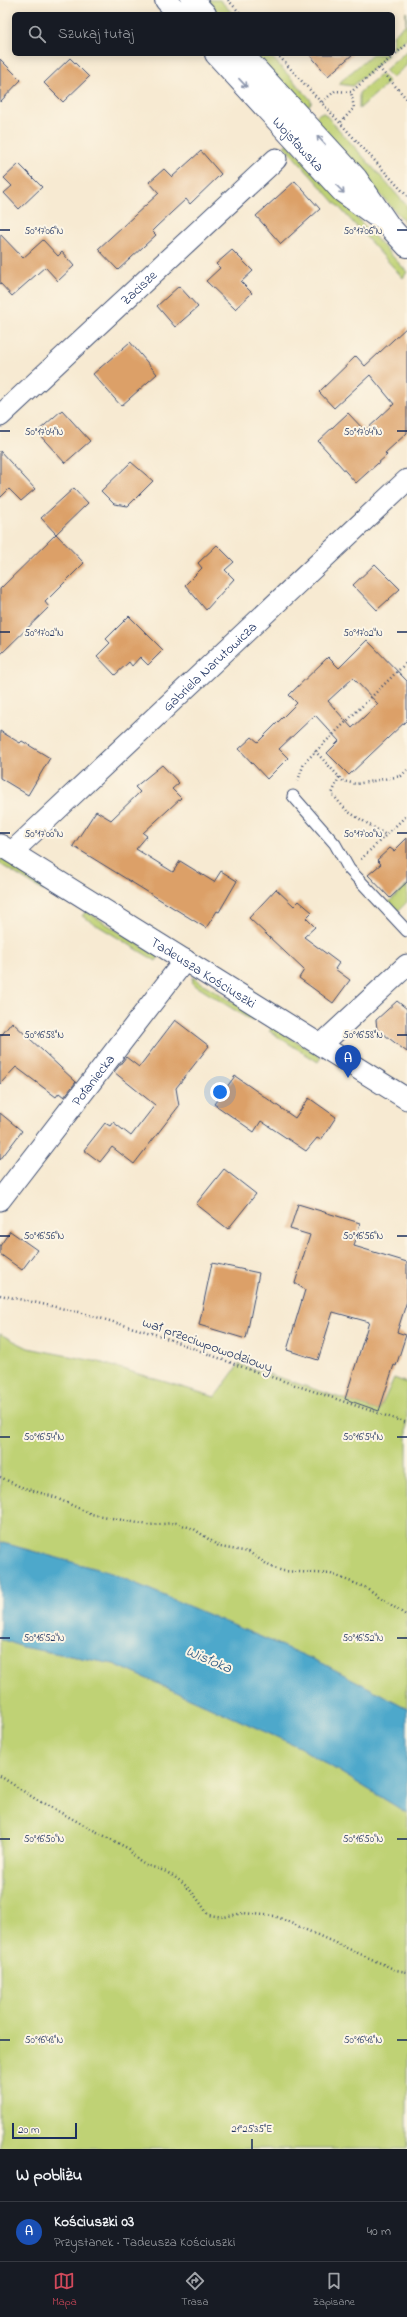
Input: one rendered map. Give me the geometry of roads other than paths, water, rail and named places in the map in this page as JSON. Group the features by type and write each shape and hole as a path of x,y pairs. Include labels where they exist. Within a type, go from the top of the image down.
{"street":[{"path":"166,0 177,12"},
{"path":"192,0 202,12"},
{"name":"Wojsławska","path":"218,56 342,191 389,226"},
{"name":"Wojsławska","path":"244,56 356,178 389,226 407,246"},
{"name":"Zacisze","path":"0,416 276,159"},
{"name":"Gabriela Narutowicza","path":"6,849 407,480"},
{"name":"Tadeusza Kościuszki","path":"6,849 407,1099"},
{"name":"Połaniecka","path":"0,1200 185,960"},
{"path":"321,1045 407,965"}],"lane":[{"path":"293,796 335,844 349,869 407,931"}],"water":[{"name":"Wisłoka","path":"0,1542 111,1573 324,1664 407,1708 407,1813 299,1747 114,1664 22,1647 0,1638"}],"place":[{"name":"Kościuszki 03","path":"348,1078"}]}
